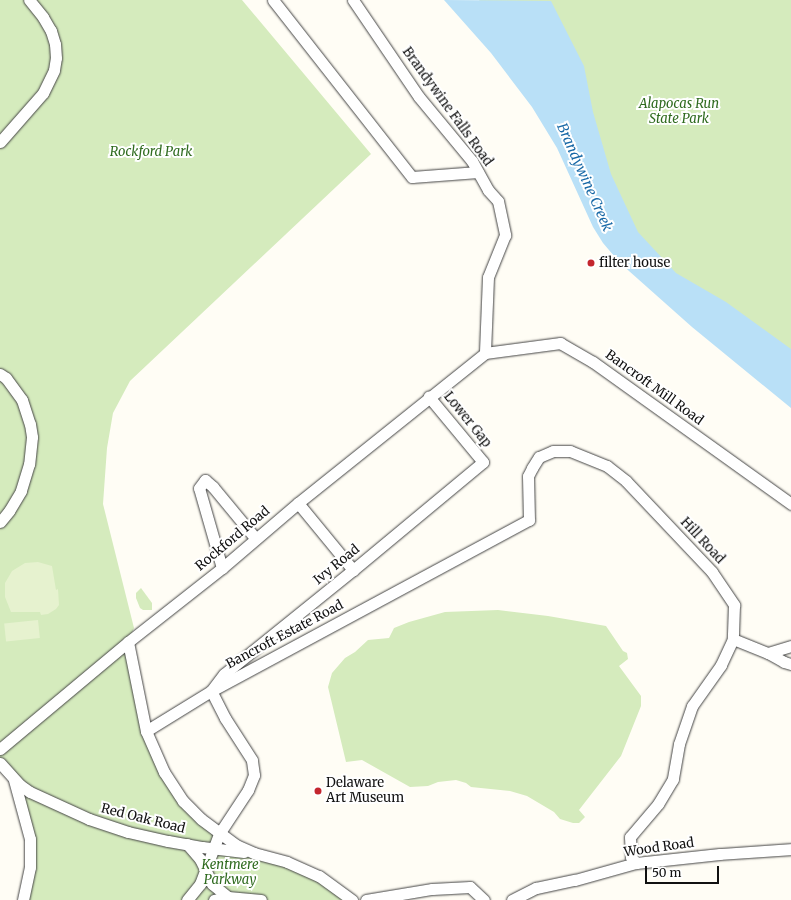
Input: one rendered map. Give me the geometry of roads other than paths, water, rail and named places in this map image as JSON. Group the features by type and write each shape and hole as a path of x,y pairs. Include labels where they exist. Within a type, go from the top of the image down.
{"street":[{"path":"0,142 43,93 54,70 56,44 51,30 43,17 29,0"},
{"path":"273,0 412,177 478,172"},
{"name":"Brandywine Falls Road","path":"353,0 420,97 472,161 498,201 505,235 488,277 485,352"},
{"name":"Bancroft Mill Road","path":"485,352 560,344 593,362 791,504"},
{"name":"Rockford Road","path":"0,749 128,642 222,568 298,503 485,352"},
{"path":"0,374 6,378 22,400 27,412 32,437 29,464 21,491 9,511 0,522"},
{"name":"Lower Gap","path":"429,397 482,462"},
{"name":"Hill Road","path":"441,569 529,520 528,476 532,468 539,457 553,450 570,451 607,466 626,481 712,572 734,605 733,639 722,665 692,706 679,744 673,779 658,804 630,837 631,857 636,863"},
{"name":"Ivy Road","path":"211,691 224,674 353,570 482,462"},
{"path":"222,568 199,488 205,480 213,487 256,539"},
{"path":"298,503 353,570"},
{"name":"Bancroft Estate Road","path":"146,731 211,691 441,569"},
{"path":"733,639 791,664"},
{"path":"128,642 146,731 161,766 173,788 197,814 219,834 236,846 254,853 287,862 319,876 352,900"},
{"path":"768,653 791,646"},
{"path":"187,900 200,884 219,834 248,790 254,775 252,760 225,718 211,691"},
{"name":"Red Oak Road","path":"0,763 20,785 44,800 89,819 128,832 213,849 254,853"},
{"name":"Red Oak Road","path":"13,778 30,839 30,867 23,900"},
{"path":"187,844 196,853 212,884 228,897"},
{"name":"Wood Road","path":"512,900 536,888 636,863 720,854 791,849"},
{"path":"366,900 432,888 470,887 484,900"},
{"path":"214,900 228,897 261,900"}],"water":[{"name":"Brandywine Creek","path":"444,0 551,1 584,66 593,112 611,174 638,232 676,273 726,302 791,349 791,408 692,327 620,263 603,243 593,227 557,148 532,107 491,53"}],"place":[{"name":"filter house","path":"591,263"},
{"name":"Delaware Art Museum","path":"318,791"}],"park label":[{"name":"Alapocas Run State Park","path":"679,112"},
{"name":"Rockford Park","path":"151,152"},
{"name":"Kentmere Parkway","path":"230,874"}]}
